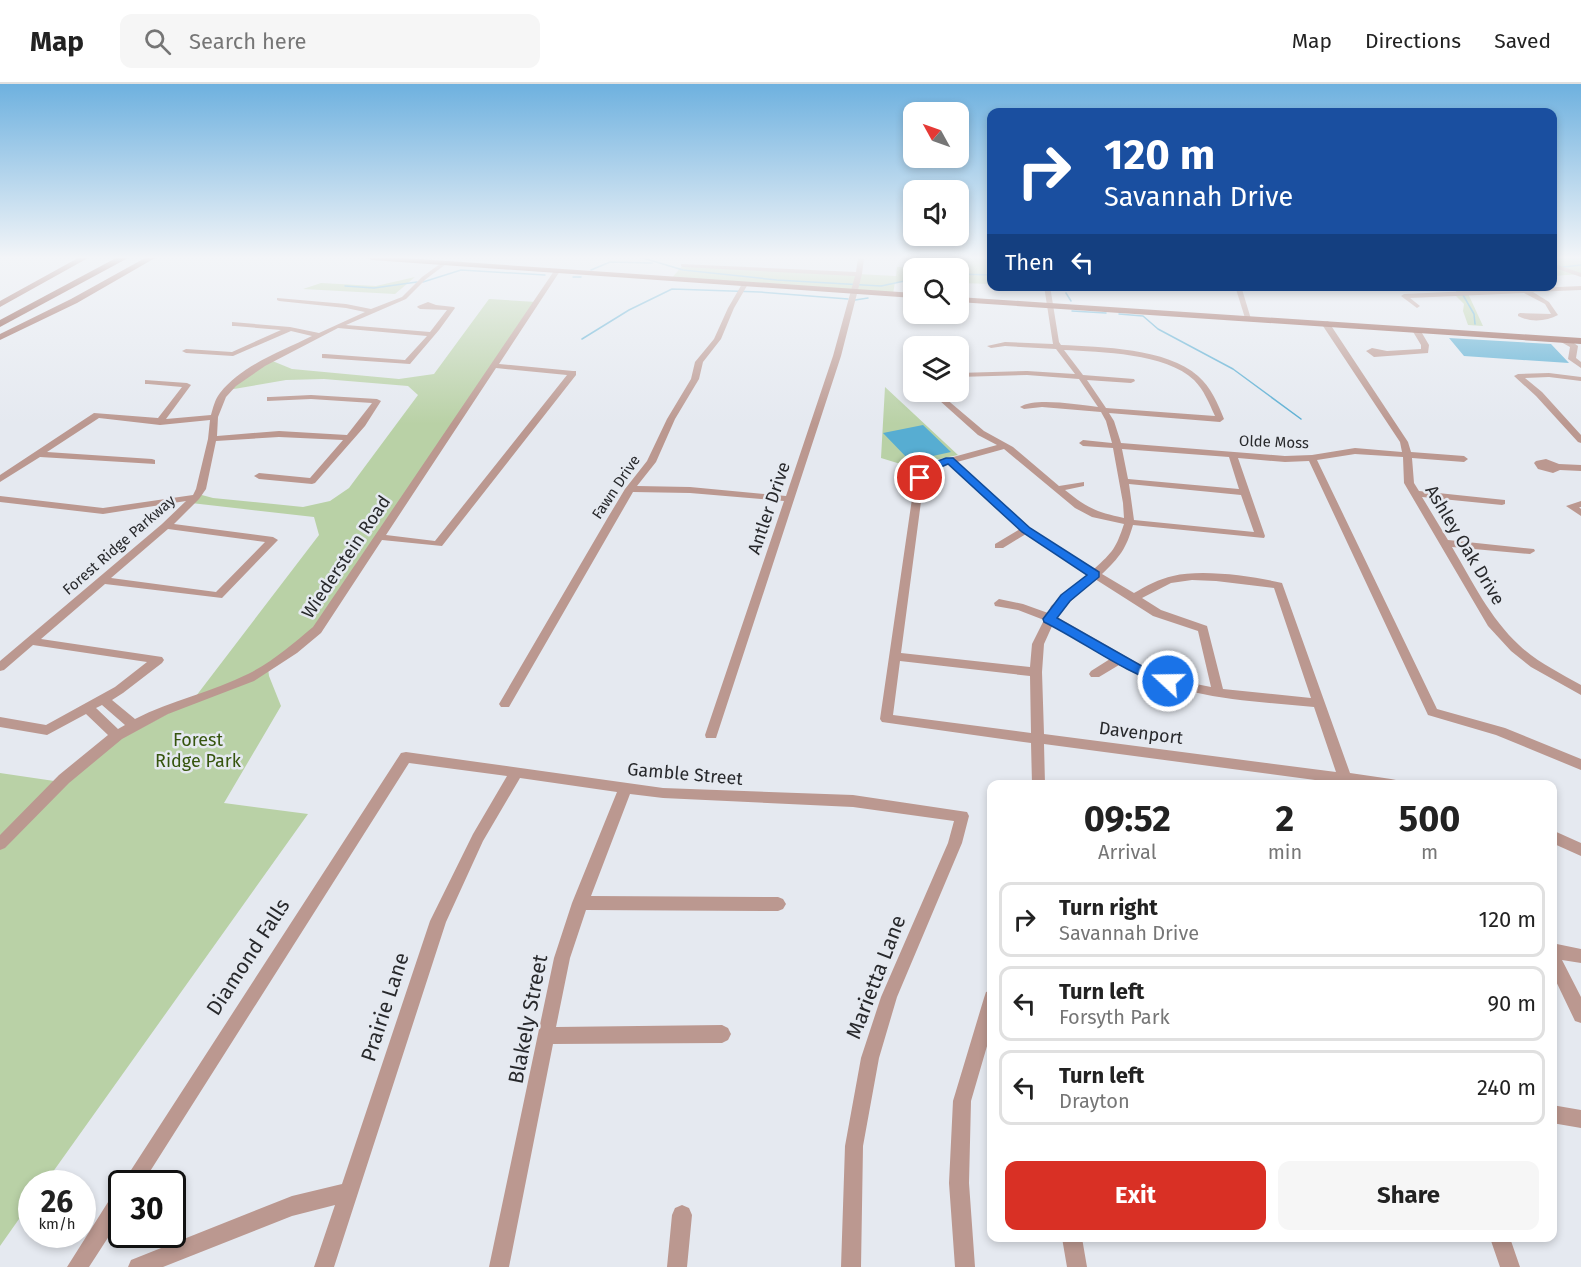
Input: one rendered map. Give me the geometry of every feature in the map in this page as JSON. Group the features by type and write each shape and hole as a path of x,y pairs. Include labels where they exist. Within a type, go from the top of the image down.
{"highway":[{"path":"0,324 21,313"},
{"path":"0,335 34,313"}],"main road":[{"path":"0,335 47,313"},
{"path":"1176,313 1580,342"}],"street":[{"name":"Forest Ridge Parkway","path":"0,667 166,526 196,497 201,489 212,439 214,417 222,396 243,375 365,313"},
{"path":"325,356 407,362 430,334 441,327 449,313"},
{"name":"Wiederstein Road","path":"0,844 66,777 134,724 253,676 300,645 326,619 529,313"},
{"name":"Fawn Drive","path":"505,704 630,489 651,462 671,419 695,379 699,362 717,339 730,313"},
{"name":"Antler Drive","path":"711,735 837,356 848,313"},
{"path":"1038,780 1036,672 1038,644 1049,619 1065,598 1095,575 1122,546 1129,522 1117,445 1104,410 1060,348 1053,335 1051,313"},
{"path":"1247,313 1249,318"},
{"path":"1546,317 1554,316 1554,313"},
{"name":"Ashley Oak Drive","path":"1325,323 1404,442 1409,483 1492,623 1515,648 1546,672 1581,691"},
{"path":"235,324 290,329 320,335"},
{"path":"337,326 430,334"},
{"path":"186,351 233,354 290,329"},
{"path":"1386,353 1425,351 1425,345 1416,330"},
{"path":"1564,340 1574,346 1579,359"},
{"path":"991,346 1005,344 1134,354 1181,368 1203,385 1220,419 1042,405 1024,407"},
{"path":"381,537 438,544 573,373 494,366"},
{"path":"969,375 1028,373 1131,381"},
{"path":"1581,378 1550,375 1518,376 1539,394 1581,440"},
{"path":"148,382 187,385 160,422"},
{"path":"259,476 312,480 362,424 377,401 322,397 270,399"},
{"path":"945,402 981,433 1005,446 1078,506 1095,515 1129,522 1260,536 1232,454"},
{"path":"0,479 97,415 160,422 214,417"},
{"path":"212,439 279,434 349,438"},
{"name":"Olde Moss","path":"1083,442 1285,459 1312,458 1355,451 1464,459"},
{"path":"1005,446 950,460 930,468 920,478 896,656 1036,672"},
{"path":"39,454 152,462"},
{"path":"1312,458 1432,712 1500,731 1581,765"},
{"path":"950,460 1026,530 1095,575 1169,618 1203,629 1218,692"},
{"path":"1557,467 1581,468"},
{"path":"1124,481 1244,492"},
{"path":"1057,489 1081,484"},
{"path":"630,489 690,490 788,499"},
{"path":"1416,494 1502,502"},
{"path":"0,499 103,511 196,497"},
{"path":"1581,504 1571,506 1581,513"},
{"path":"102,580 218,596 273,540 166,526"},
{"path":"999,546 1026,530"},
{"path":"1444,543 1530,551"},
{"path":"1134,598 1164,582 1180,578 1212,578 1278,585 1345,779"},
{"path":"999,603 1020,607 1049,619 1078,633 1142,672 1168,681 1218,692 1320,703"},
{"path":"0,722 47,730 103,699 158,660 31,641"},
{"name":"Davenport","path":"896,656 886,719 1354,780"},
{"path":"1095,674 1119,659"},
{"path":"103,699 134,724"},
{"path":"88,708 117,736"},
{"path":"104,722 119,713"},
{"name":"Gamble Street","path":"406,758 625,788 712,796 853,801 962,816"},
{"name":"Diamond Falls","path":"140,1170 406,758"},
{"name":"Prairie Lane","path":"324,1267 438,921 478,838 517,772"},
{"name":"Blakely Street","path":"499,1267 562,958 580,903 625,788"},
{"name":"Marietta Lane","path":"851,1267 854,1146 870,1058 879,1022 954,843 962,816"},
{"path":"1557,838 1581,850"},
{"path":"580,903 777,904"},
{"path":"1557,951 1581,956"},
{"path":"1557,965 1581,1015"},
{"path":"965,1267 959,1183 962,1101 987,1018"},
{"path":"547,1036 722,1034"},
{"path":"1557,1115 1581,1119"},
{"path":"138,1267 292,1206 348,1192"},
{"path":"677,1267 682,1215"},
{"path":"77,1267 108,1219"},
{"path":"1073,1242 1077,1267"},
{"path":"1501,1242 1510,1267"}],"green space":[{"name":"Forest Ridge Park","path":"479,313 529,313 326,619 268,668 281,706 224,803 308,814 54,1170 18,1170 18,1220 0,1246 0,773 61,782 89,756 193,700 319,535 314,517 191,503 198,494 213,498 303,507 330,501 349,488 418,395 408,386 324,379 286,380 228,390 270,360 292,369 399,379 434,374"},
{"path":"1464,313 1477,313 1483,326 1468,325"},
{"path":"885,387 958,455 935,460 920,470 881,458"}],"water":[{"path":"1449,338 1551,344 1569,363 1464,356"},
{"path":"923,425 951,452 910,461 883,433"}],"waterway":[{"path":"582,339 624,313"},
{"path":"1474,313 1475,324"},
{"path":"1119,314 1143,316 1158,329 1233,369 1301,419"}],"route":[{"path":"920,478 930,468 950,460 1031,534 1095,575 1065,598 1049,619 1078,633 1142,672 1168,681"}]}
